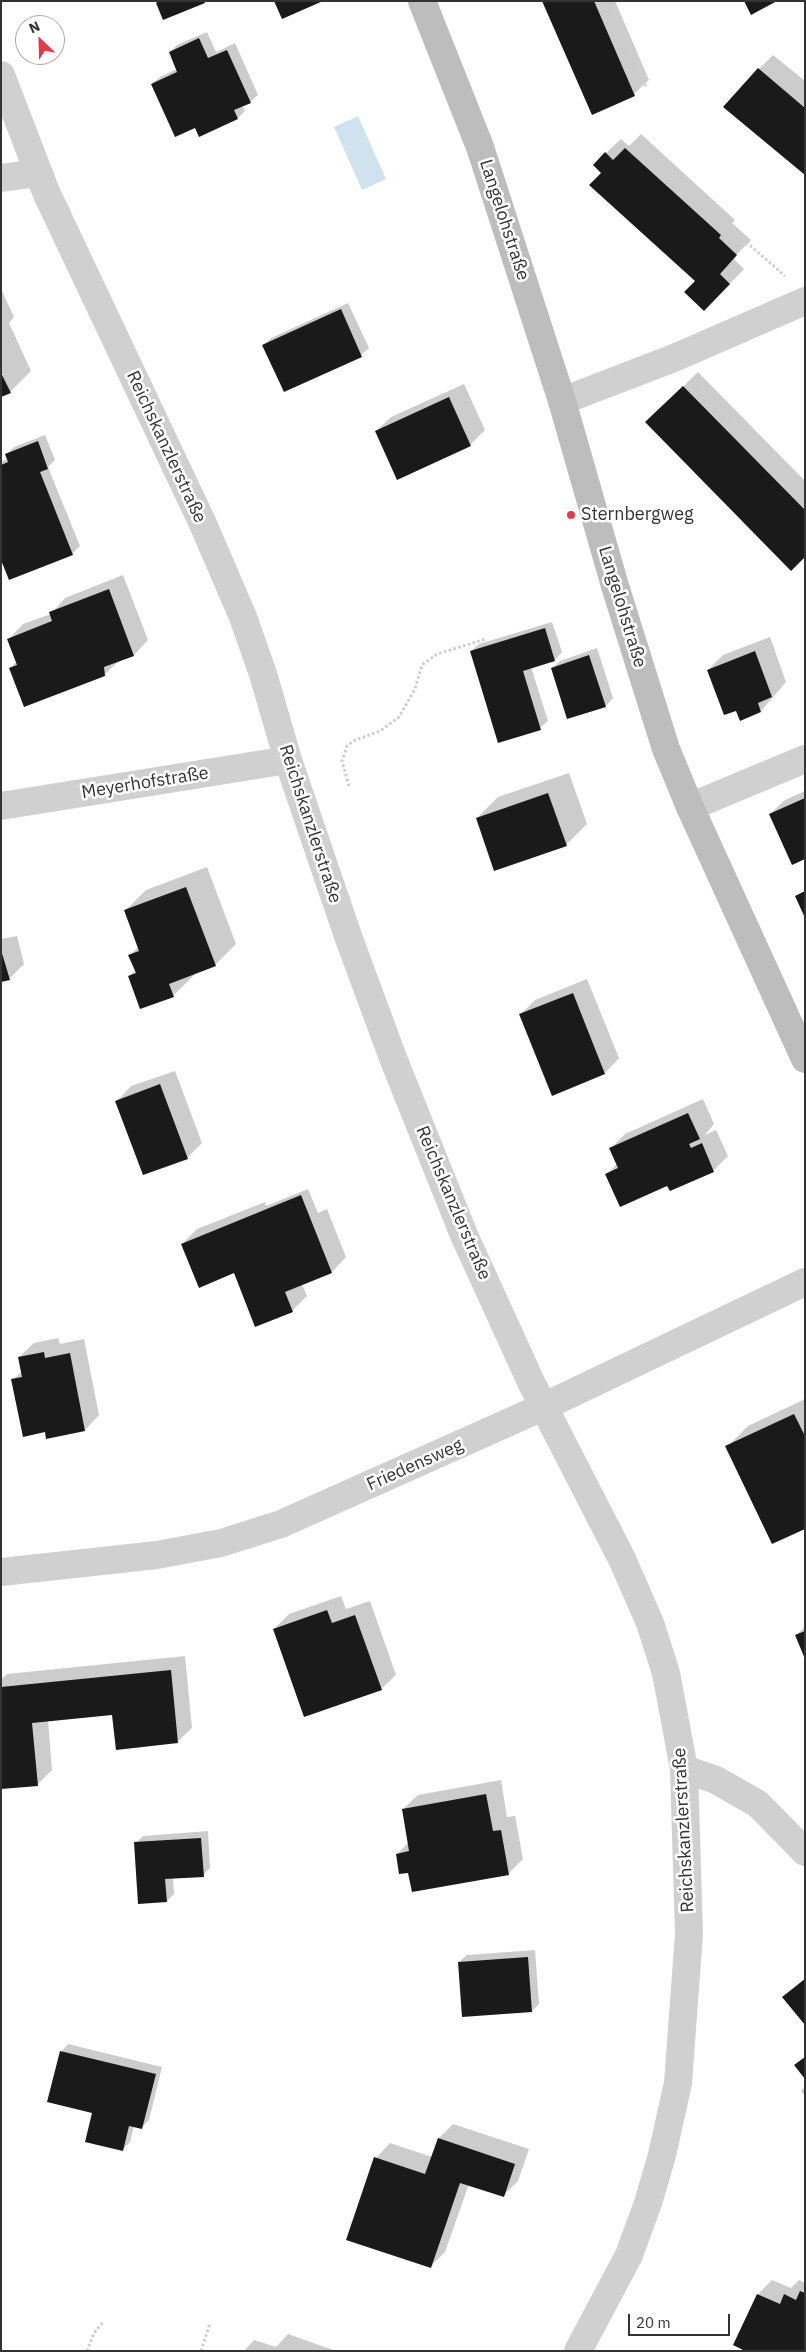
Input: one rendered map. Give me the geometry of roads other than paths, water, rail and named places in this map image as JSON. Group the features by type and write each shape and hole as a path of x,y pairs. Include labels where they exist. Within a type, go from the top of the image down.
{"street":[{"name":"Langelohstraße","path":"422,1 480,148 562,401 621,604 666,749 690,808 805,1059"},
{"name":"Reichskanzlerstraße","path":"1,76 38,173 222,568 263,674 288,760 348,936 393,1058 464,1235 543,1407 622,1560 650,1623 666,1673 684,1770 689,1934 678,2082 660,2163 648,2203 629,2254 578,2351"},
{"path":"1,178 38,173"},
{"path":"562,401 674,358 797,290"},
{"path":"690,808 805,759"},
{"name":"Meyerhofstraße","path":"1,806 288,760"},
{"name":"Friedensweg","path":"1,1572 157,1555 221,1543 281,1524 543,1407 805,1282"},
{"path":"684,1770 716,1780 758,1804 805,1852"}],"water":[{"path":"358,116 386,179 362,190 334,127"}],"place":[{"name":"Sternbergweg","path":"571,515"}]}
